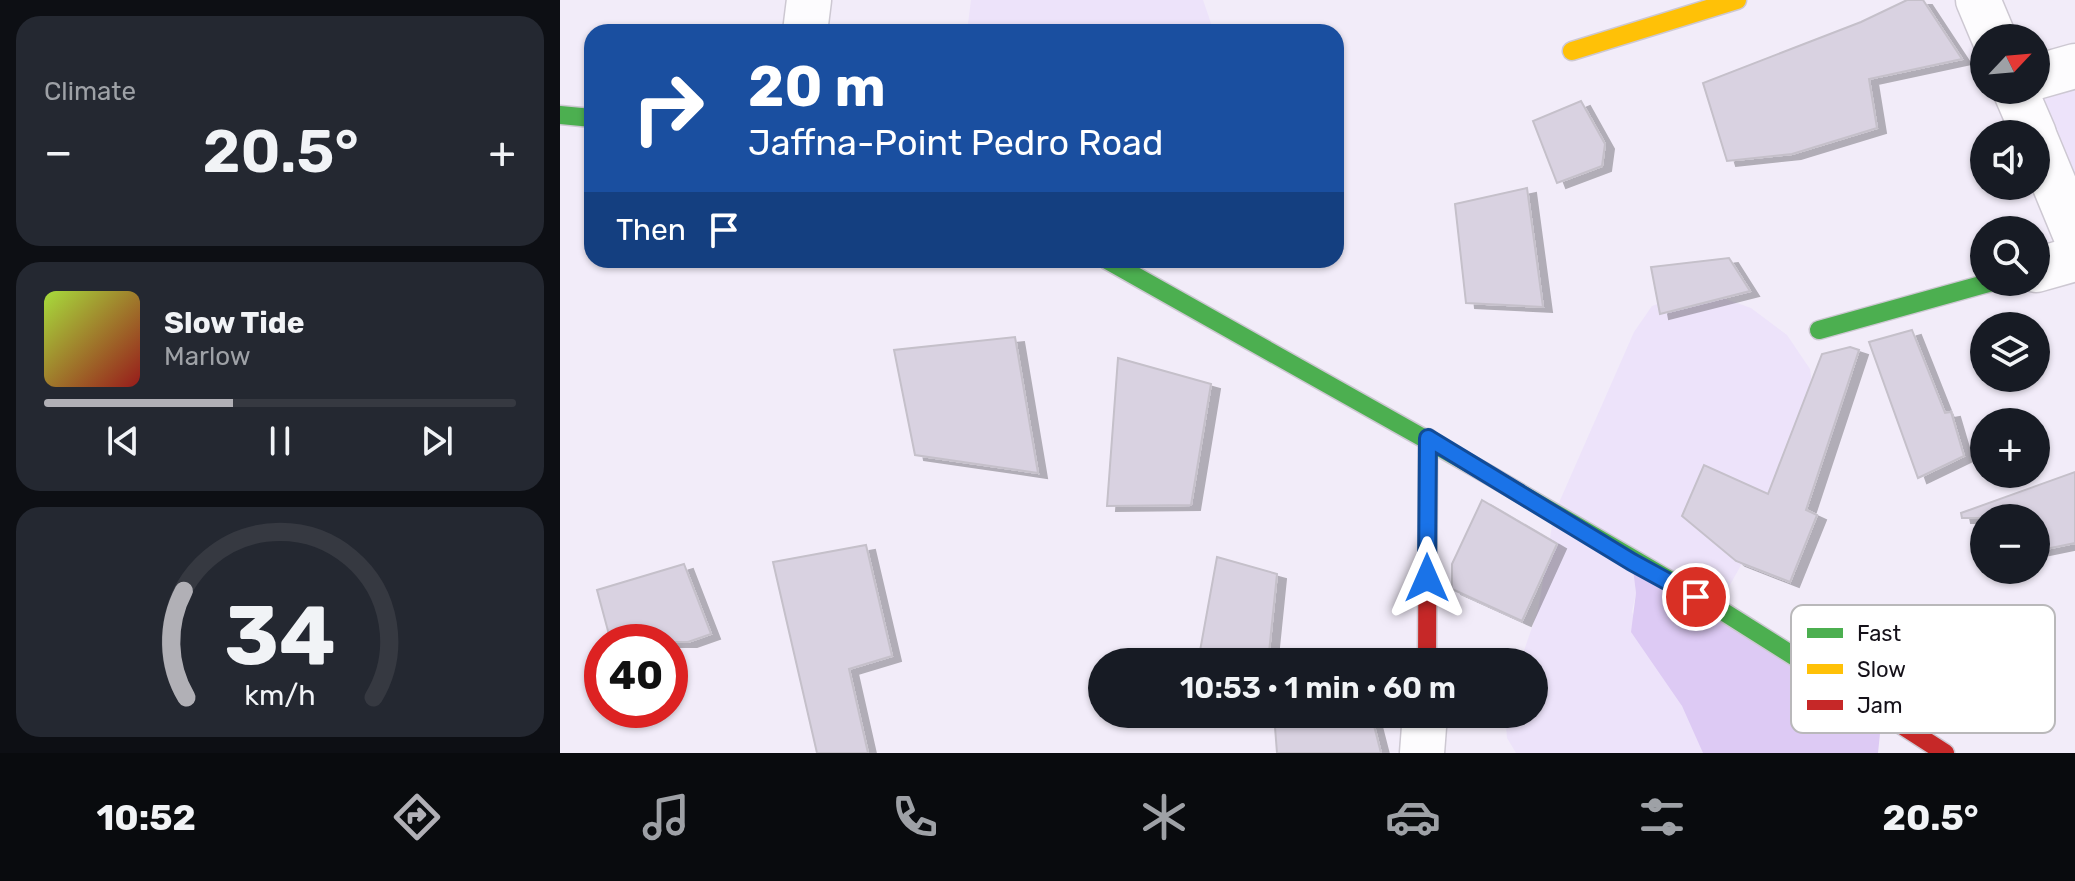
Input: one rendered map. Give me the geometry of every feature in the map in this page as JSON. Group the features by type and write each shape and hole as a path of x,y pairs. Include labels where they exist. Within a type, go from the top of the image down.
{"main road":[{"path":"1572,51 1737,0"},
{"path":"560,115 584,117"},
{"path":"1121,268 1428,438 1632,562 1717,608 1791,655"},
{"path":"1819,330 1970,288"},
{"path":"1427,648 1428,438"},
{"path":"1914,733 1945,753"}],"street":[{"path":"806,24 809,0"},
{"path":"1978,0 1988,24"},
{"path":"2050,73 2075,66"},
{"path":"2050,174 2075,234"},
{"path":"2050,266 2075,259"},
{"path":"1422,753 1424,728"}],"shaded area":[{"path":"971,0 1203,0 1211,24 968,24"},
{"path":"2075,66 2075,234 2050,142 2050,120 2044,120 2040,104 2050,104 2050,81"},
{"path":"1712,294 1751,308 1787,335 1810,369 1814,398 1786,485 1717,608 1632,563 1636,593 1632,612 1697,734 1703,753 1516,753 1507,738 1506,728 1548,728 1548,648 1525,648 1538,610 1554,514 1634,332 1652,306 1683,295"},
{"path":"1632,562 1791,659 1791,733 1880,733 1878,753 1703,753 1682,706 1631,632 1636,593"}],"building":[{"path":"1907,0 1923,0 1962,59 1869,79 1877,128 1792,154 1727,161 1703,83 1861,22"},
{"path":"1581,101 1605,144 1602,166 1557,183 1533,121"},
{"path":"1527,188 1543,307 1466,303 1455,204"},
{"path":"1729,258 1750,291 1660,314 1651,267"},
{"path":"1912,330 1945,413 1951,412 1964,456 1918,478 1869,342"},
{"path":"1015,337 1038,473 915,455 894,350"},
{"path":"1850,347 1859,350 1806,510 1817,515 1790,582 1736,561 1682,516 1704,465 1768,494 1822,354"},
{"path":"1118,358 1211,384 1191,505 1107,506"},
{"path":"2075,472 2075,543 2050,548 2050,504 1986,504 2031,488 2050,488 2050,481"},
{"path":"1482,500 1557,544 1522,621 1452,589 1452,564"},
{"path":"1970,510 1970,518 1962,518 1961,513"},
{"path":"866,545 892,656 849,669 868,753 817,753 773,562"},
{"path":"1217,557 1277,574 1269,648 1201,648"},
{"path":"684,564 711,634 688,642 688,624 606,624 597,590"},
{"path":"1275,728 1375,728 1381,753 1277,753"}],"traffic: fast":[{"path":"560,115 584,117"},
{"path":"1121,268 1489,475 1716,607 1791,654"},
{"path":"1819,330 1970,288"}],"traffic: slow":[{"path":"1572,51 1737,0"}],"traffic: jam":[{"path":"1427,648 1428,438"},
{"path":"1914,733 1945,753"}],"route":[{"path":"1427,578 1428,438 1632,562 1696,597"}]}
